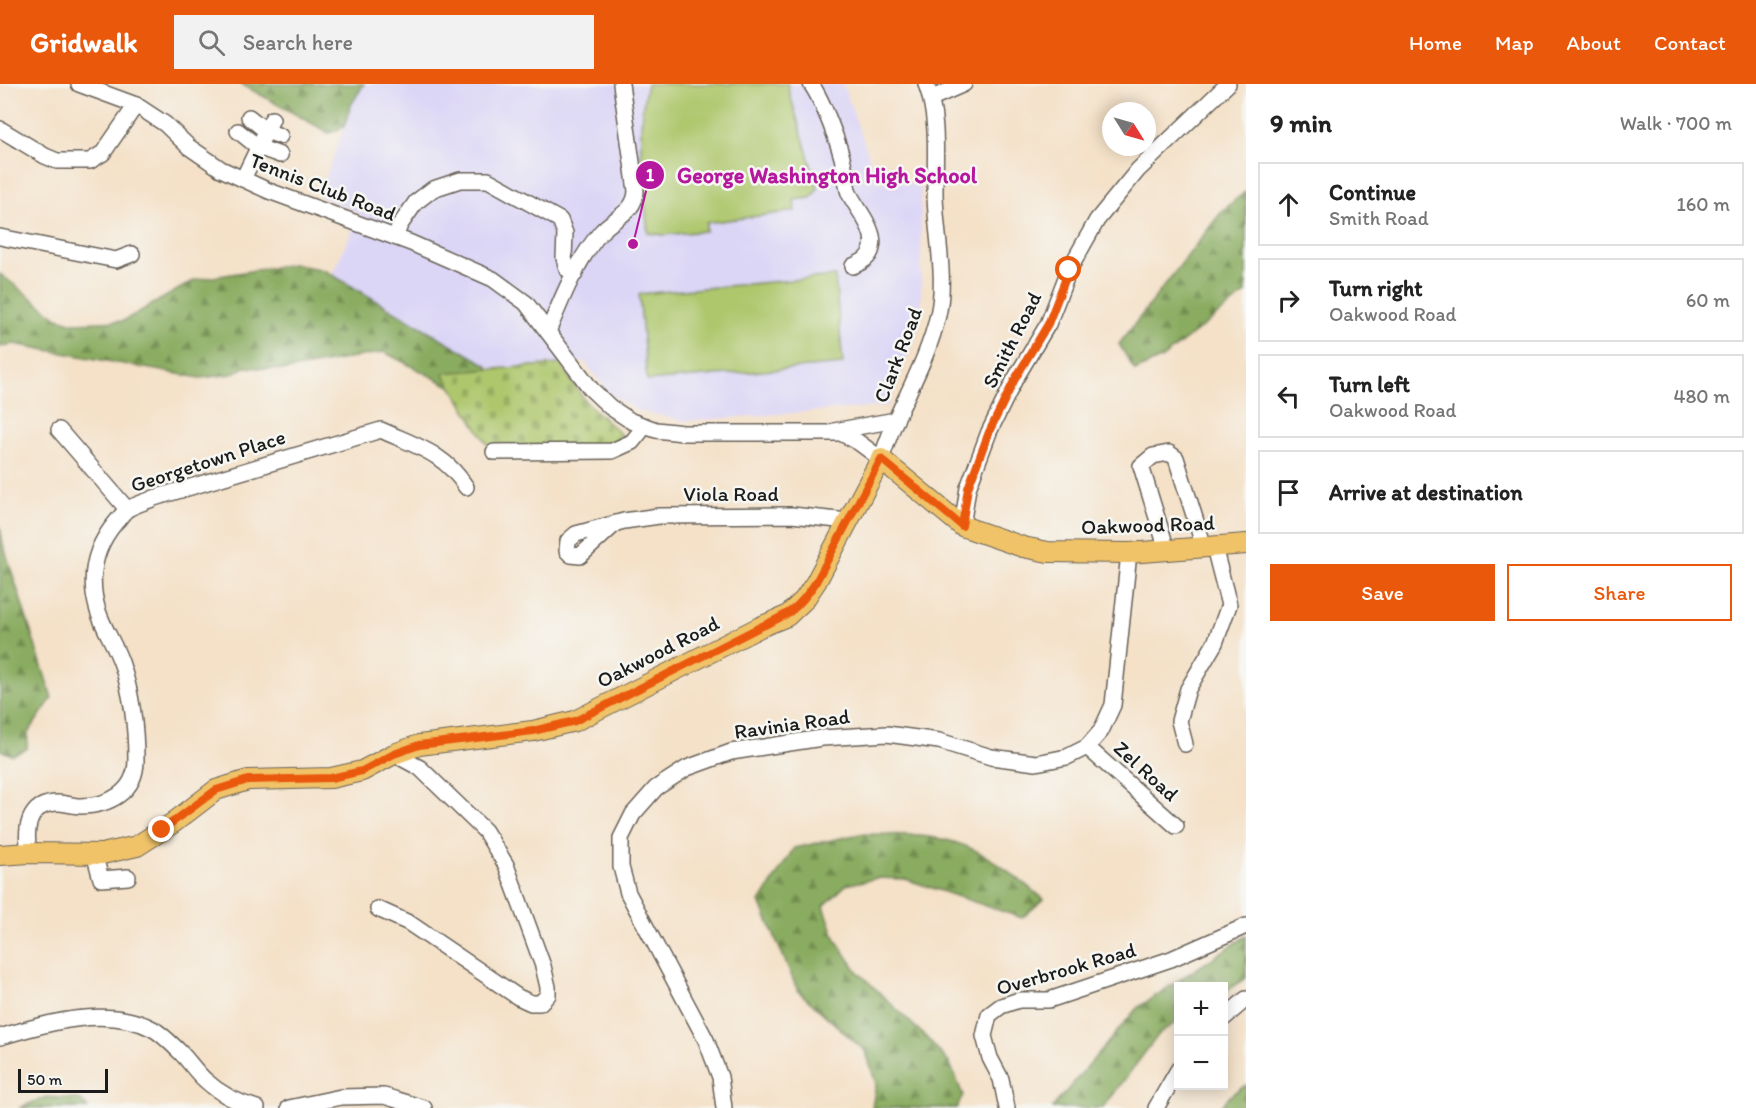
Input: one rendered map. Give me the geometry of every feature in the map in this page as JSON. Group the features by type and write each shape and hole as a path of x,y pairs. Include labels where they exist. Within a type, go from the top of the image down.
{"main road":[{"name":"Oakwood Road","path":"0,855 94,854 137,846 173,823 216,790 248,780 331,778 362,771 394,754 419,745 533,731 575,721 760,627 787,616 804,600 816,582 881,459 962,526 1023,547 1048,552 1129,553 1246,544"}],"street":[{"name":"Tennis Club Road","path":"79,84 136,105 165,124 189,147 220,169 269,191 395,237 493,279 526,303 591,389 610,407 631,421 656,430 683,433 842,433 881,459"},
{"path":"548,332 562,298 602,231 627,212 635,201 636,191 621,84"},
{"path":"812,84 844,165 849,192 864,217 873,240 873,248 866,260 853,266"},
{"path":"929,91 964,84"},
{"name":"Smith Road","path":"962,526 968,488 989,432 1015,379 1048,324 1069,270 1097,220 1137,170 1228,84"},
{"name":"Clark Road","path":"881,459 922,363 939,314 941,268 935,197 934,128 929,91"},
{"path":"0,129 57,161 90,161 103,153 136,105"},
{"path":"243,179 258,147 273,128 249,117"},
{"path":"238,131 258,147 280,155"},
{"path":"395,237 400,225 416,202 433,189 460,180 488,180 560,220 565,233 564,258 567,268 575,274"},
{"path":"0,237 116,260 132,254"},
{"name":"Tennis Club Road","path":"828,432 896,420"},
{"path":"494,452 612,451 632,441 645,426"},
{"path":"59,430 127,509"},
{"name":"Georgetown Place","path":"28,853 26,834 30,818 39,808 56,803 81,806 112,800 130,787 136,763 133,711 122,664 98,612 92,582 95,556 108,531 127,509 154,498 381,430 443,459 466,487"},
{"path":"1167,550 1141,466 1153,456 1169,453 1176,459 1229,605 1215,643 1188,689 1179,721 1185,744"},
{"name":"Viola Road","path":"616,523 659,516 759,515 792,515 847,521"},
{"path":"1087,747 1101,731 1113,705 1129,553"},
{"name":"Ravinia Road","path":"723,1108 720,1077 706,1040 628,893 621,867 621,838 633,814 656,788 687,768 731,752 822,738 887,734 939,741 991,757 1036,763 1067,757 1087,747"},
{"name":"Zel Road","path":"1087,747 1176,826"},
{"path":"378,909 409,923 518,997 531,1003 540,1003 548,995 543,966 530,926 506,865 485,831 420,768 394,754"},
{"path":"94,854 101,879 128,877"},
{"name":"Overbrook Road","path":"1007,1108 1001,1079 990,1058 984,1035 988,1015 1001,1006 1019,1000 1050,1000 1171,959 1246,926"},
{"path":"1228,1015 1246,999"},
{"path":"0,1037 42,1024 93,1017 130,1020 154,1029 181,1052 205,1080 227,1097 257,1108"},
{"path":"1156,1108 1174,1078"},
{"path":"289,1108 341,1097 384,1096 424,1108"}],"shaded area":[{"path":"360,84 843,84 878,182 921,184 921,320 888,406 685,421 639,411 610,394 585,362 477,369 332,274 360,214 319,196"}],"green space":[{"path":"241,84 364,84 351,105 344,127 329,133"},
{"path":"647,84 788,84 818,188 811,198 794,200 795,211 706,223 706,231 664,235 648,233 641,140 643,102"},
{"path":"1246,191 1246,293 1162,358 1135,371 1119,344 1223,210"},
{"path":"293,264 324,270 487,365 494,379 477,400 384,352 286,370 245,367 232,374 200,378 14,344 0,347 0,274 58,318 74,323 123,321 195,280"},
{"path":"835,276 843,364 647,381 639,294"},
{"path":"560,364 585,401 626,439 603,446 489,447 443,373"},
{"path":"0,527 3,544 52,698 28,733 27,749 12,755 0,750"},
{"path":"860,834 921,836 969,847 992,860 1044,899 1022,918 905,879 877,878 846,885 824,906 836,940 857,971 930,1041 950,1064 963,1095 957,1108 872,1108 876,1084 866,1052 798,991 760,902 794,848"},
{"path":"1246,936 1246,978 1228,989 1228,982 1176,982"},
{"path":"1174,984 1174,1024 1159,1034 1103,1108 1052,1108 1137,1008"},
{"path":"1246,1085 1246,1108 1219,1108 1233,1093"},
{"path":"46,1097 79,1099 88,1108 19,1108"}],"place":[{"name":"George Washington High School","path":"633,244"}],"route":[{"path":"162,830 216,790 248,780 331,778 362,771 394,754 419,745 533,731 575,721 760,627 787,616 804,600 816,582 881,459 962,526 968,488 989,432 1015,379 1048,324 1069,270"}]}
